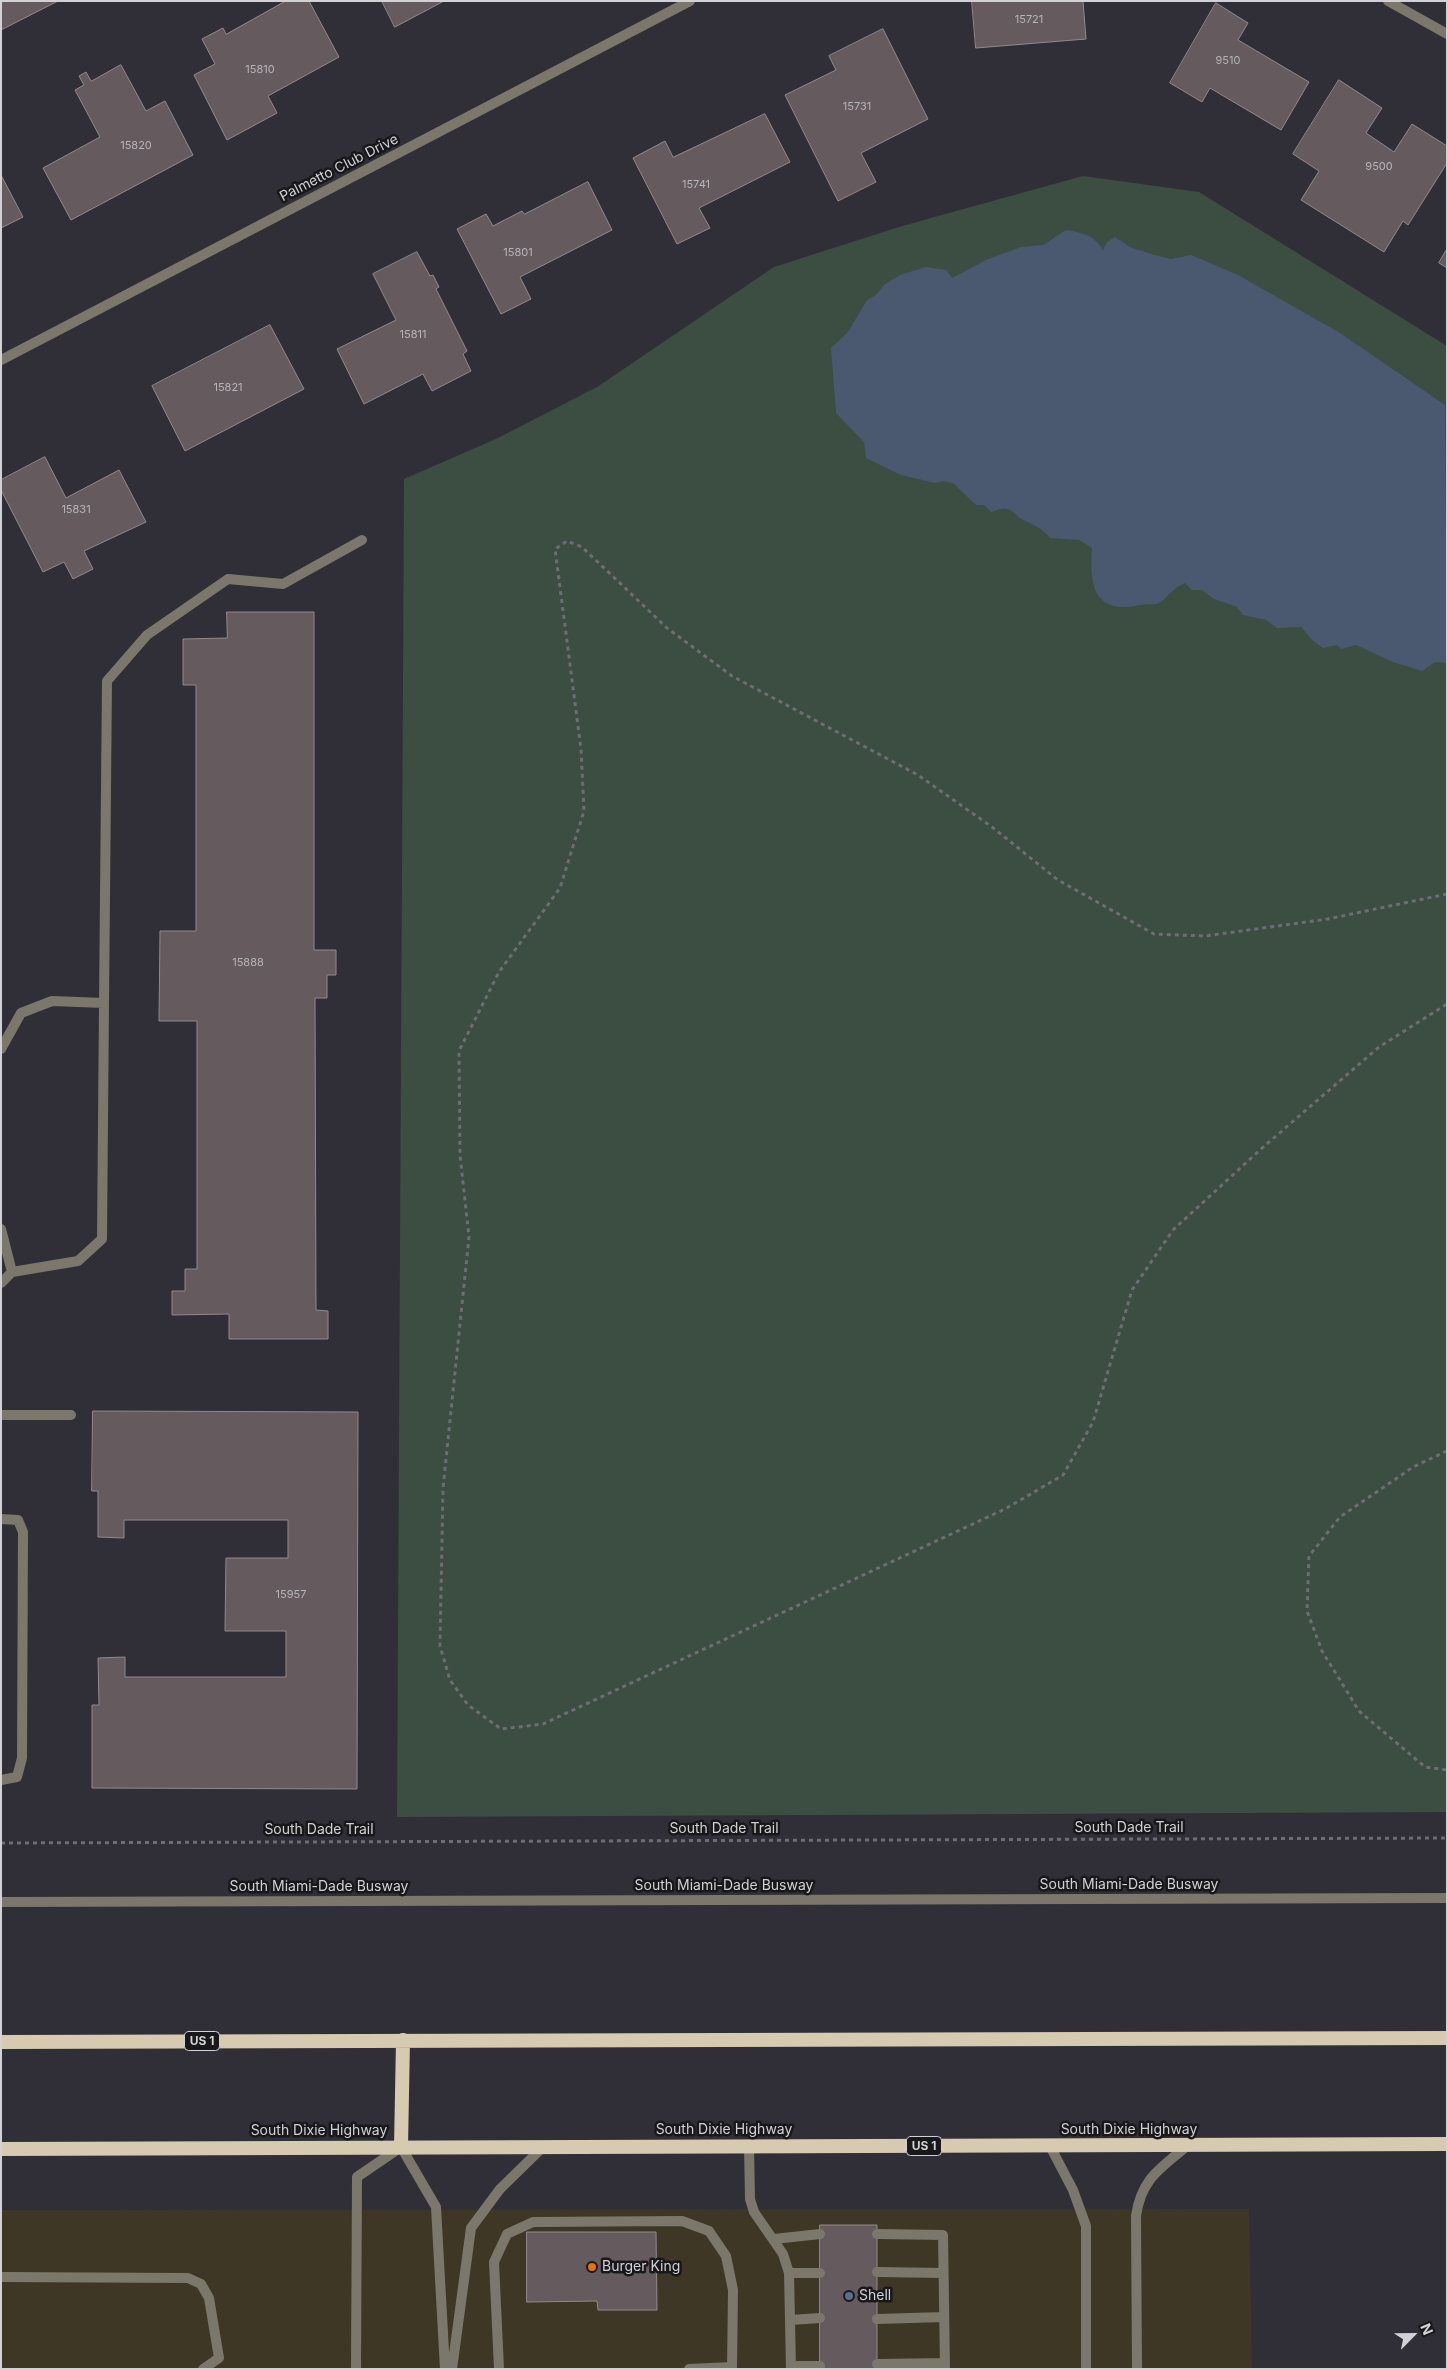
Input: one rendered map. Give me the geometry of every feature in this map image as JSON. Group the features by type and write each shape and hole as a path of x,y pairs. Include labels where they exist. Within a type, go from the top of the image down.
{"highway":[{"name":"US 1","path":"1,2042 1447,2038"},
{"path":"401,2147 403,2040"},
{"name":"South Dixie Highway","path":"1,2149 1447,2144"}],"street":[{"name":"Palmetto Club Drive","path":"1,360 690,1"},
{"path":"1388,1 1447,34"},
{"path":"1,1283 12,1272 78,1261 102,1239 107,681 147,635 228,579 284,584 362,540"},
{"path":"1,1049 21,1013 52,1001 104,1004"},
{"path":"1,1229 12,1272"},
{"path":"1,1415 71,1415"},
{"path":"1,1519 18,1520 23,1532 22,1758 17,1776 1,1780"},
{"name":"South Miami-Dade Busway","path":"1,1902 1447,1898"},
{"path":"749,2146 750,2199 754,2212 783,2254 789,2273 791,2367 820,2366"},
{"path":"1050,2146 1072,2190 1086,2226 1086,2369"},
{"path":"1137,2369 1136,2216 1138,2198 1153,2175 1187,2146"},
{"path":"356,2369 358,2177 401,2147 436,2207 445,2369"},
{"path":"452,2369 471,2228 500,2189 543,2147"},
{"path":"499,2369 494,2262 506,2234 533,2222 682,2221 709,2231 726,2256 733,2290 732,2368 689,2369"},
{"path":"774,2239 820,2234"},
{"path":"877,2234 943,2235 945,2366 877,2364"},
{"path":"877,2272 944,2273"},
{"path":"789,2273 820,2273"},
{"path":"1,2277 188,2278 201,2284 209,2298 219,2358 204,2369"},
{"path":"790,2320 820,2318"},
{"path":"877,2318 944,2318"}],"path":[{"path":"1447,894 1328,919 1214,935 1154,934 1058,880 992,827 918,775 732,676 667,628 582,547 567,541 555,549 581,749 584,811 560,888 499,972 459,1051 460,1155 469,1237 443,1488 440,1646 450,1680 468,1705 501,1729 543,1724 1005,1509 1063,1475 1093,1422 1132,1290 1173,1230 1261,1148 1379,1047 1447,1004"},
{"path":"1447,1451 1413,1468 1340,1517 1309,1556 1307,1611 1322,1651 1359,1711 1425,1767 1447,1770"},
{"name":"South Dade Trail","path":"1,1843 1447,1838"}],"shaded area":[{"path":"1249,2209 1252,2369 1,2369 1,2210"}],"green space":[{"path":"1083,176 1199,192 1447,346 1447,1812 397,1817 404,479 498,438 597,387 774,267 902,226"}],"water":[{"path":"1066,230 1078,232 1092,238 1103,250 1107,242 1115,237 1130,247 1151,254 1171,259 1191,255 1238,275 1340,333 1445,405 1447,663 1435,662 1422,671 1393,662 1356,645 1341,649 1337,645 1323,648 1312,640 1301,627 1277,628 1266,620 1243,615 1237,607 1214,599 1202,590 1192,590 1185,583 1157,604 1126,607 1114,606 1104,602 1098,595 1092,575 1092,548 1079,540 1050,538 1040,529 1020,518 1012,511 1003,508 991,512 984,505 976,505 954,484 944,481 935,483 901,475 866,458 864,442 836,413 831,348 848,332 867,300 876,295 884,285 900,275 926,267 946,270 952,278 986,260 1021,247 1043,245"}],"building":[{"path":"1,1 58,1 1,30"},
{"path":"286,1 309,1 339,57 268,96 277,113 227,140 194,75 215,64 202,39 223,28 226,34"},
{"path":"382,1 444,1 395,27"},
{"path":"972,1 1083,1 1086,39 976,48"},
{"path":"1216,3 1248,23 1238,40 1309,82 1281,130 1210,88 1202,102 1170,83"},
{"path":"883,29 928,119 861,153 876,182 838,201 785,95 836,70 829,56"},
{"path":"121,65 146,111 165,101 193,155 71,220 43,168 100,137 75,90 84,85 79,76 86,72 91,81"},
{"path":"1339,80 1382,108 1366,133 1394,152 1412,124 1447,146 1447,163 1408,225 1403,221 1384,252 1301,200 1319,171 1293,154"},
{"path":"765,114 790,162 699,208 710,228 677,244 633,158 665,141 673,157"},
{"path":"1,175 23,217 1,228"},
{"path":"588,182 612,230 520,277 531,299 501,314 457,229 486,214 493,226 522,211 524,214"},
{"path":"1447,249 1447,268 1439,263"},
{"path":"417,252 430,276 433,275 439,287 436,289 467,351 463,354 471,371 432,391 423,374 364,404 337,349 396,320 373,274"},
{"path":"270,325 304,389 185,451 152,386"},
{"path":"45,457 66,498 119,470 146,522 84,551 93,569 73,579 64,562 43,572 1,490 1,480"},
{"path":"227,612 314,612 314,950 336,950 336,975 327,975 327,998 315,998 316,1310 328,1311 328,1339 229,1339 229,1314 172,1315 172,1291 185,1291 185,1269 197,1269 197,1021 159,1021 160,931 196,931 196,685 183,685 183,639 227,638"},
{"path":"93,1411 358,1412 357,1789 92,1788 92,1705 99,1705 98,1658 125,1657 125,1677 286,1677 286,1631 225,1631 226,1558 288,1558 288,1520 124,1520 124,1538 98,1537 98,1491 92,1491"},
{"name":"Shell","path":"820,2225 877,2225 877,2369 820,2369"},
{"name":"Burger King","path":"527,2232 656,2232 657,2310 598,2310 597,2301 527,2302"}],"place":[{"name":"Burger King","path":"592,2267"},
{"name":"Shell","path":"849,2296"}]}
